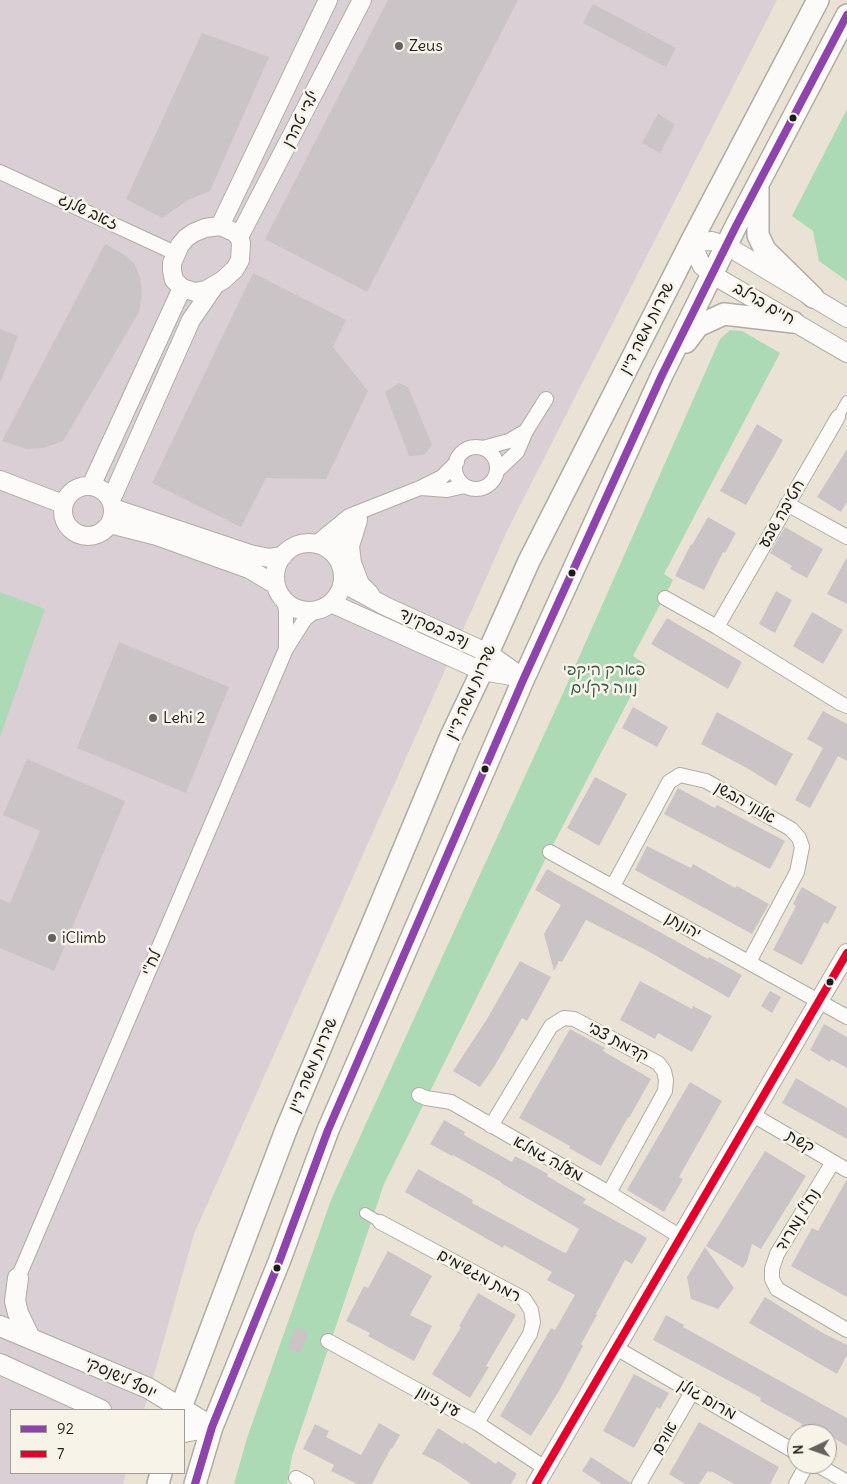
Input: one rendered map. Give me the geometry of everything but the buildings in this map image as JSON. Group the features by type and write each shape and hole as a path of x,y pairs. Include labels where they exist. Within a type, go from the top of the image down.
{"main road":[{"name":"שדרות משה דיין","path":"181,1409 286,1130 451,736 529,562 691,242 818,0"},
{"path":"195,1484 212,1427 279,1262 328,1130 524,678 662,375 847,14"},
{"path":"758,185 758,235 765,250 813,297"},
{"path":"662,375 698,326 717,316 724,314 752,316 793,322"},
{"path":"0,1300 9,1294 18,1278"},
{"path":"18,1278 15,1302 30,1338"},
{"name":"יוסף לישנסקי","path":"0,1326 148,1388 181,1409"},
{"path":"5,1370 99,1409"},
{"name":"יוסף לישנסקי","path":"185,1411 212,1427"},
{"path":"185,1432 212,1427"}],"street":[{"name":"ילדי טהרן","path":"220,226 328,0"},
{"name":"ילדי טהרן","path":"239,237 362,0"},
{"name":"זאב שלנג","path":"0,172 175,253"},
{"path":"220,226 234,232 239,237 242,250 240,260 230,275 215,286 195,292 182,288 174,280 172,271 175,253 186,238 193,233 205,228 220,226"},
{"name":"חיים ברלב","path":"847,318 727,246 712,241 691,242 702,266 713,275 847,353"},
{"path":"215,286 192,320 111,511 104,531 89,537 81,536 74,532 64,519 63,504 75,490 91,486 107,495 111,511 158,536 250,569 280,593 289,605 299,610 311,612 324,607 339,595 344,574 341,563 335,554 326,547 316,543 295,546 278,562 275,574 280,593"},
{"path":"91,486 182,288"},
{"path":"457,462 457,476 466,486 472,489 485,488 491,484 497,471 517,452 526,431 546,399"},
{"name":"חטיבה שבע","path":"717,627 847,401"},
{"path":"316,543 349,516 420,488 442,477 457,462 464,451 509,441 526,431"},
{"path":"483,448 494,458 497,464 497,471"},
{"path":"0,480 63,504"},
{"path":"420,488 446,490 466,486"},
{"path":"335,554 336,542 341,534 384,503"},
{"path":"787,504 847,537"},
{"path":"111,511 250,554 269,558 283,556"},
{"path":"358,520 350,546 352,562 360,584 379,603"},
{"name":"נדב בסקינד","path":"343,583 485,662"},
{"name":"לח\"י","path":"280,593 286,611 286,649"},
{"path":"661,596 717,627 847,706"},
{"name":"נדב בסקינד","path":"324,607 485,662 524,678"},
{"name":"לח\"י","path":"18,1278 286,649 305,619 324,607"},
{"name":"אלוני הבשן","path":"612,886 669,782 680,775 706,781 791,830 799,838 802,847 797,872 749,962"},
{"name":"יהונתן","path":"548,850 819,1002"},
{"path":"536,1484 847,953"},
{"path":"819,1002 847,1017"},
{"name":"קדמת צבי","path":"491,1126 551,1026 564,1018 574,1018 658,1062 664,1071 666,1080 665,1091 609,1193"},
{"name":"מעלה גמלא","path":"416,1093 426,1098 451,1102 681,1237"},
{"name":"קשת","path":"753,1115 847,1170"},
{"name":"נח\"ל נמרוד","path":"833,1162 777,1254 772,1269 772,1279 777,1290 847,1330"},
{"name":"רמת מגשימים","path":"365,1213 524,1299 531,1310 530,1334 477,1423"},
{"name":"עין זיוון","path":"328,1341 477,1423 545,1468"},
{"name":"מרום גולן","path":"616,1348 787,1447"},
{"name":"אודם","path":"639,1484 692,1392"},
{"path":"833,1474 847,1482"}],"shaded area":[{"path":"0,0 777,0 507,531 194,1234 144,1409 10,1409 10,1474 126,1474 123,1484 0,1484"}],"green space":[{"path":"847,109 847,281 819,261 813,231 792,216"},
{"name":"פארק היקפי נווה דקלים","path":"730,330 742,331 780,353 664,574 673,580 633,656 647,665 545,860 384,1184 292,1456 287,1484 234,1484 247,1438 331,1200 564,691 720,339"},
{"path":"0,592 45,609 0,737"}],"transit line":[{"name":"92","path":"195,1484 212,1427 279,1262 328,1130 524,678 662,375 736,226 847,15"},
{"name":"7","path":"536,1484 847,953"}],"place":[{"name":"Zeus","path":"399,46"},
{"name":"Lehi 2","path":"153,718"},
{"name":"iClimb","path":"52,938"}]}
